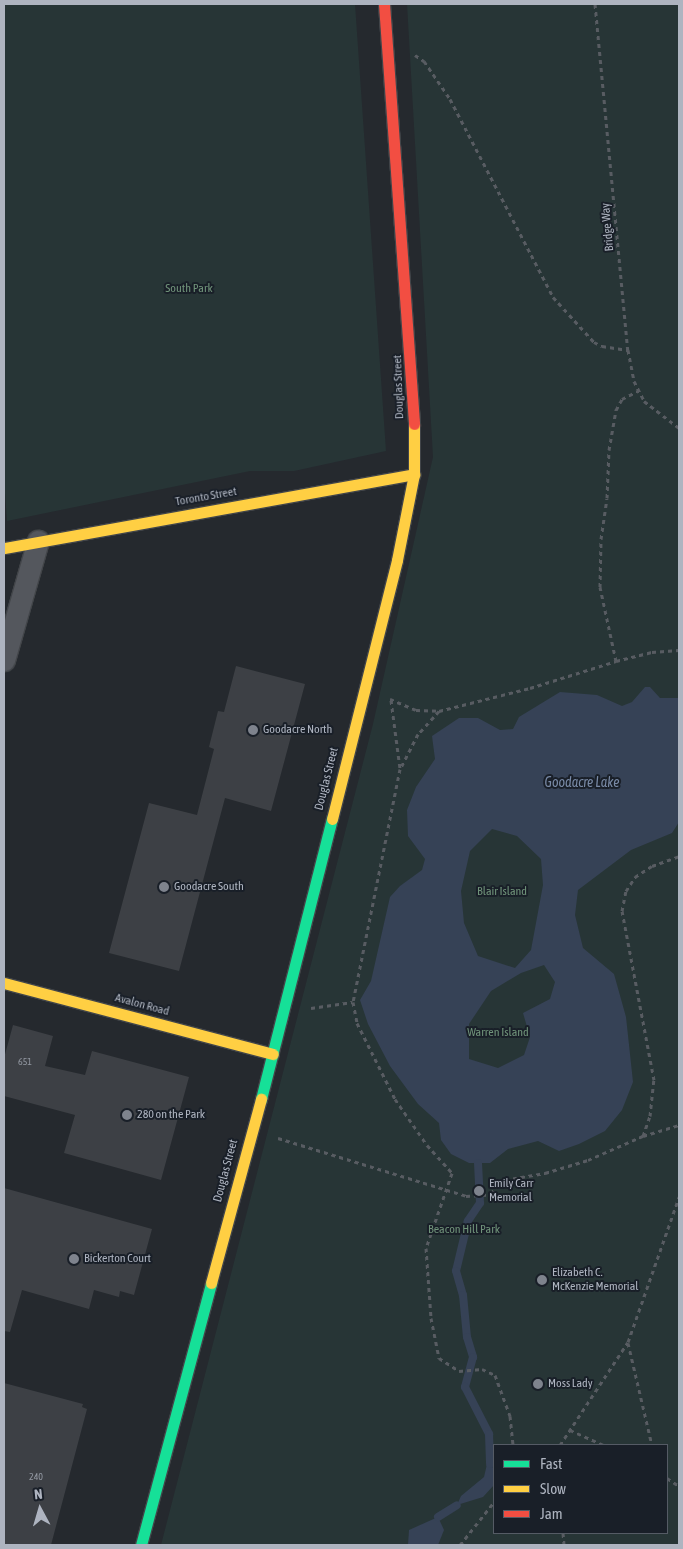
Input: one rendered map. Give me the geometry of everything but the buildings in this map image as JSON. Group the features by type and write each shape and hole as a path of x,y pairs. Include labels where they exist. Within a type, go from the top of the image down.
{"main road":[{"name":"Douglas Street","path":"141,1545 251,1129 273,1054 363,689 397,560 414,474 414,391 384,4"},
{"name":"Toronto Street","path":"4,548 414,474"},
{"name":"Avalon Road","path":"4,983 273,1054"}],"street":[{"path":"4,660 38,541"}],"path":[{"name":"Bridge Way","path":"595,4 628,350 638,391 656,412 679,428"},
{"path":"387,44 401,46 424,61 450,99 553,297 594,342 602,346 628,350"},
{"path":"616,661 600,587 601,539 608,498 609,450 616,410 622,399 638,391"},
{"path":"363,689 416,710 439,710 530,688 616,661 652,652 679,650"},
{"path":"391,699 400,770"},
{"path":"439,710 418,734 400,770 353,1002 357,1024 395,1099 426,1145 452,1172 426,1248 426,1280 440,1358 459,1372 482,1369 495,1375 510,1416 513,1444"},
{"path":"643,1136 650,1116 654,1080 622,911 626,891 635,877 652,866 679,856"},
{"path":"283,1013 353,1002"},
{"path":"251,1129 466,1196 492,1194 497,1181 545,1173 588,1160 643,1136 679,1125"},
{"path":"562,1444 628,1342 679,1197"},
{"path":"628,1342 652,1444"},
{"path":"570,1430 602,1444"},
{"path":"668,1479 679,1486"},
{"path":"460,1545 493,1503"}],"green space":[{"name":"South Park","path":"4,4 355,4 386,451 294,471 250,471 7,521 4,479"},
{"name":"Beacon Hill Park","path":"407,4 679,4 679,1545 161,1545 373,724 433,457"}],"water":[{"name":"Goodacre Lake","path":"645,687 650,687 660,698 679,698 679,822 672,833 631,850 578,890 575,915 583,948 614,974 626,1017 633,1082 622,1110 605,1131 579,1144 559,1151 538,1141 508,1149 490,1163 469,1163 451,1154 441,1140 439,1123 418,1104 390,1066 368,1024 360,1000 371,981 390,897 400,886 422,870 425,859 408,836 407,810 416,787 435,759 432,736 459,718 478,718 500,730 513,729 519,717 560,692 597,695 622,706 632,702","holes":["492,829 517,836 541,859 543,885 531,950 515,968 478,956 464,923 461,891 470,851","544,965 555,982 550,999 523,1013 530,1037 524,1055 498,1068 469,1059 469,1024 491,991 521,973"]},
{"path":"487,1464 493,1467 493,1486 483,1497 457,1505 461,1496 484,1477"},
{"path":"438,1517 444,1530 438,1545 408,1545 409,1530"}],"waterway":[{"path":"478,1163 480,1203 468,1221 456,1271 463,1295 467,1337 473,1357 465,1387 489,1434 490,1464"},
{"path":"438,1517 457,1505"}],"traffic: fast":[{"path":"261,1099 332,819"},
{"path":"141,1545 211,1283"}],"traffic: slow":[{"path":"332,819 397,560 414,474 414,424"},
{"path":"4,548 414,474"},
{"path":"4,983 273,1054"},
{"path":"211,1283 261,1099"}],"traffic: jam":[{"path":"384,4 414,424"}],"place":[{"name":"Goodacre North","path":"253,730"},
{"name":"Goodacre South","path":"164,887"},
{"name":"280 on the Park","path":"127,1115"},
{"name":"Emily Carr Memorial","path":"479,1191"},
{"name":"Bickerton Court","path":"74,1259"},
{"name":"Elizabeth C. McKenzie Memorial","path":"542,1280"},
{"name":"Moss Lady","path":"538,1384"}],"park label":[{"name":"Blair Island","path":"502,892"},
{"name":"Warren Island","path":"498,1033"}]}
